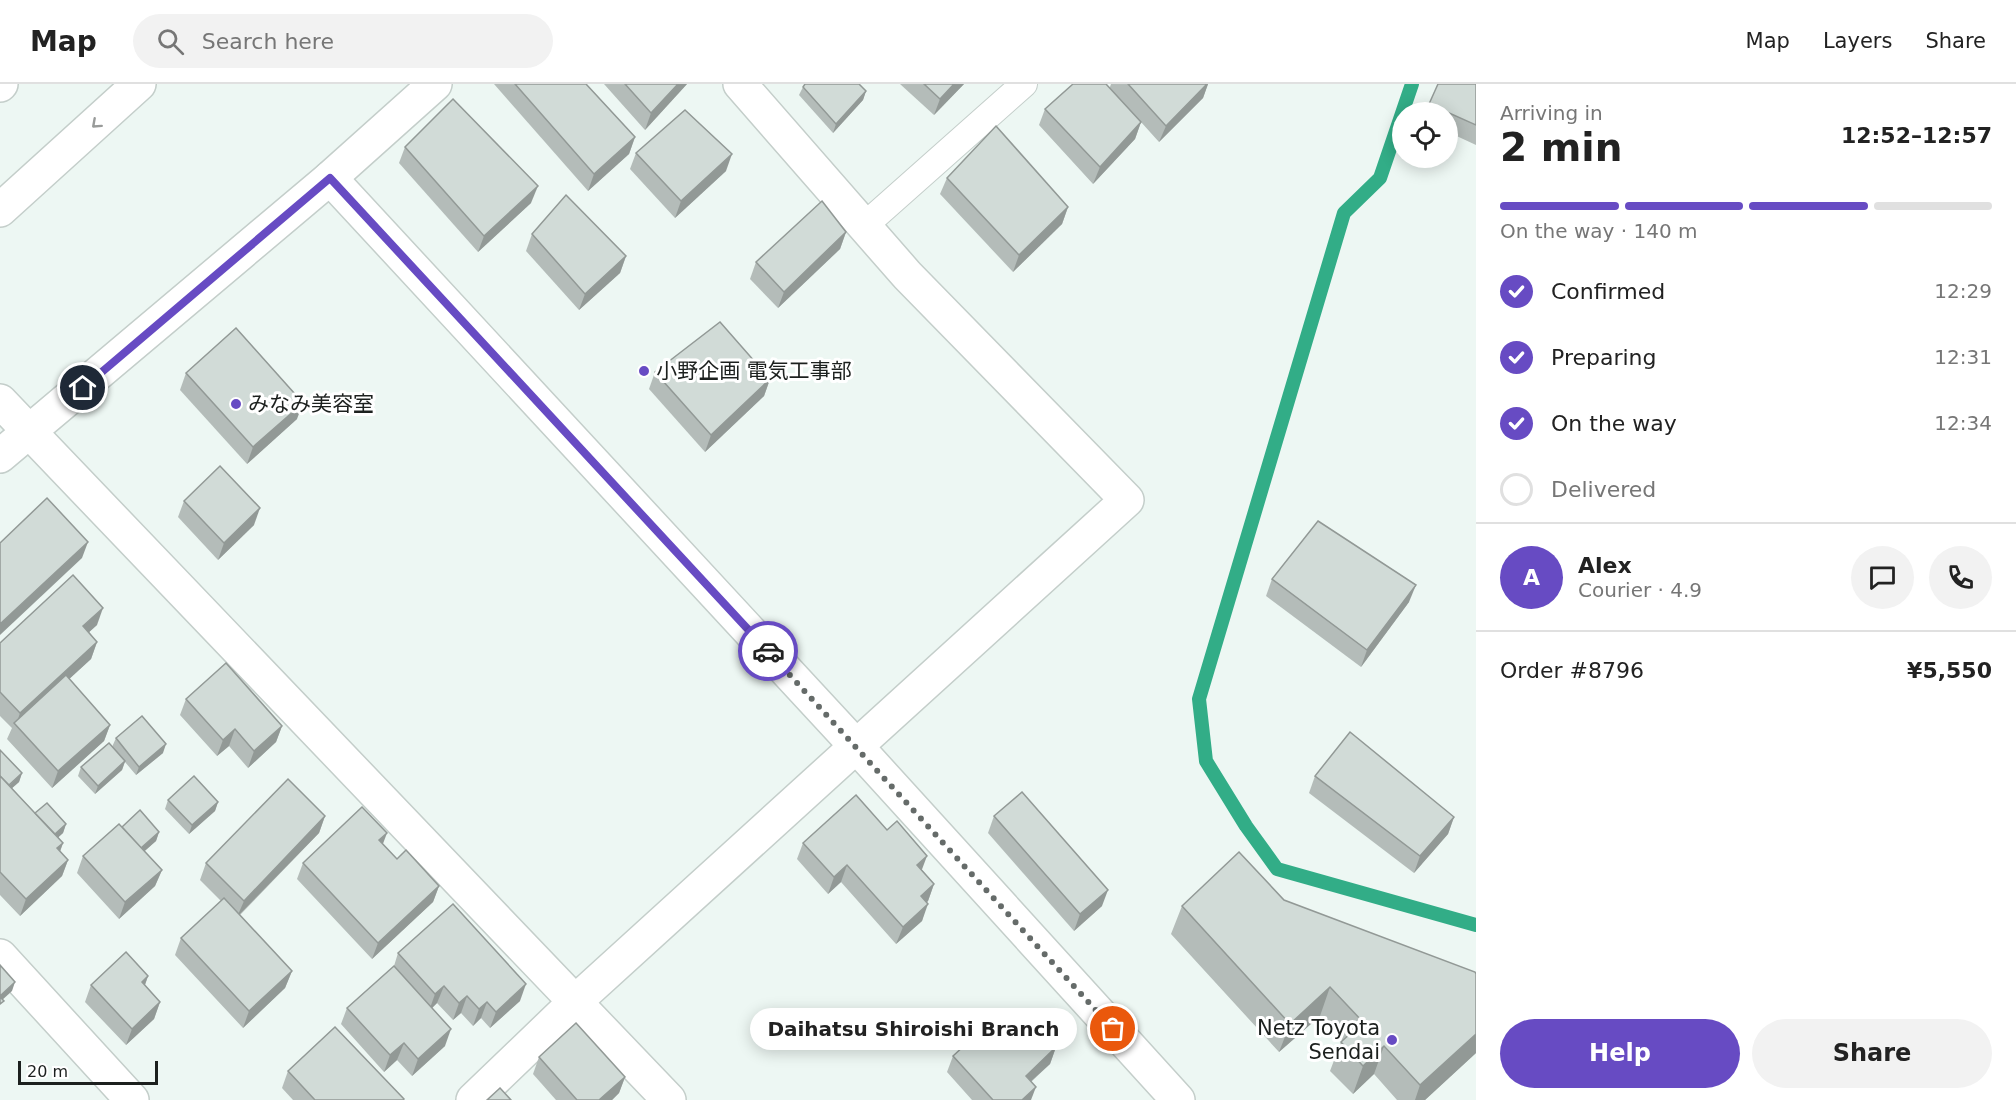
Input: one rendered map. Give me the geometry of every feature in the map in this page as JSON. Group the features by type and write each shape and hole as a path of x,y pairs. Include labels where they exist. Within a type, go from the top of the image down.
{"main road":[{"path":"0,210 139,84"},
{"path":"0,456 330,178 435,84"},
{"path":"473,1100 576,1001 1127,500 907,275 740,84"},
{"path":"330,178 856,746 1178,1100"},
{"path":"0,400 669,1100"},
{"path":"0,956 132,1100"}],"lane":[{"path":"864,226 1024,84"}],"building":[{"path":"515,84 586,84 635,137 594,174"},
{"path":"625,84 678,84 651,113"},
{"path":"805,84 859,84 866,91 836,124 803,87"},
{"path":"924,84 954,84 940,99"},
{"path":"1073,84 1106,84 1141,122 1100,167 1045,109"},
{"path":"1128,84 1207,84 1166,126"},
{"path":"1438,84 1476,84 1476,125 1458,117 1458,102 1430,102"},
{"path":"453,99 538,186 484,236 405,147"},
{"path":"685,110 732,154 681,201 636,153"},
{"path":"996,126 1068,207 1019,255 947,178"},
{"path":"566,195 626,256 585,294 532,234"},
{"path":"822,201 846,232 784,292 756,262"},
{"path":"720,322 770,379 711,435 655,372"},
{"path":"236,328 303,403 253,447 186,373"},
{"path":"220,466 260,508 224,543 184,501"},
{"path":"47,498 88,542 0,624 0,543"},
{"path":"1318,521 1416,585 1367,650 1272,579"},
{"path":"73,575 103,608 83,626 97,642 20,713 0,692 0,643"},
{"path":"226,663 282,726 254,751 235,729 223,740 186,699"},
{"path":"66,675 110,725 58,771 14,723"},
{"path":"142,716 166,744 139,767 116,738"},
{"path":"1350,732 1454,817 1420,856 1315,776"},
{"path":"109,743 125,761 98,786 81,767"},
{"path":"0,750 22,773 9,785 0,776"},
{"path":"0,776 63,843 57,848 68,860 26,899 0,872"},
{"path":"194,776 218,802 192,825 168,800"},
{"path":"288,779 325,816 244,901 206,863"},
{"path":"1022,792 1108,890 1080,914 994,816"},
{"path":"856,795 887,830 897,821 927,856 917,865 934,884 921,896 928,904 903,927 847,865 834,877 803,843"},
{"path":"47,803 66,824 55,834 35,813"},
{"path":"362,807 387,833 379,840 397,859 406,850 439,886 378,943 303,863"},
{"path":"140,810 159,832 141,848 122,827"},
{"path":"119,824 162,870 125,902 83,856"},
{"path":"1239,852 1284,900 1475,972 1476,1034 1420,1085 1384,1046 1363,1066 1341,1042 1363,1022 1330,987 1290,1024 1182,906"},
{"path":"224,898 292,971 249,1011 181,938"},
{"path":"453,904 526,984 496,1012 487,1002 479,1009 467,996 459,1003 444,986 435,994 398,953"},
{"path":"126,952 148,976 142,982 160,1002 132,1029 91,985"},
{"path":"0,965 15,982 0,996"},
{"path":"394,966 451,1029 418,1059 404,1043 390,1055 347,1008"},
{"path":"1002,1011 1017,1025 1028,1015 1056,1047 1026,1076 1036,1087 1022,1100 993,1100 953,1056"},
{"path":"576,1023 625,1077 599,1100 577,1100 539,1057"},
{"path":"335,1027 403,1100 315,1100 288,1071"},
{"path":"500,1088 511,1100 487,1100"}],"waterway":[{"path":"1412,84 1380,178 1344,213 1199,699 1206,761 1246,826 1277,869 1476,925"}],"way so far":[{"path":"768,651 1113,1029"}],"place":[{"name":"小野企画 電気工事部","path":"644,371"},
{"name":"みなみ美容室","path":"236,404"},
{"name":"Daihatsu Shiroishi Branch","path":"1113,1029"},
{"name":"Netz Toyota Sendai","path":"1392,1040"}],"route":[{"path":"83,388 330,178 768,651"}]}
